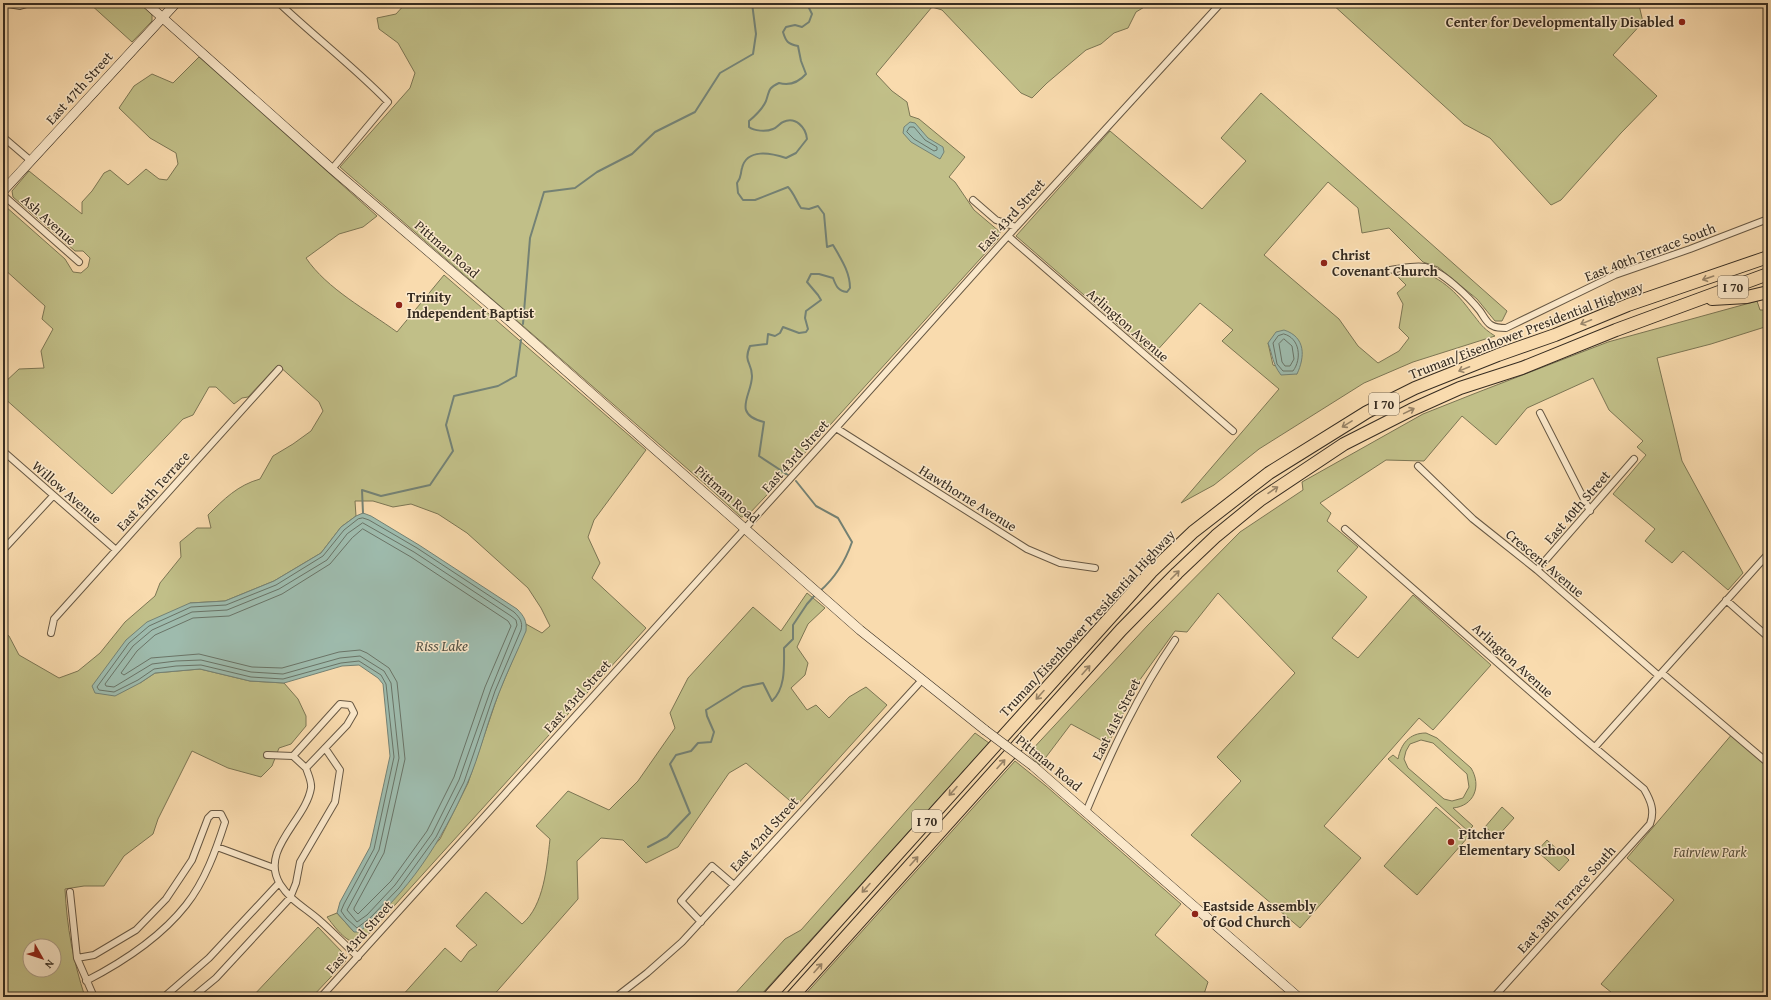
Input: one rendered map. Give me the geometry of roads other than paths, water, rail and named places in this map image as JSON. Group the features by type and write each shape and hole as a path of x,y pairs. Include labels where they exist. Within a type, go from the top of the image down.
{"highway":[{"path":"1745,266 1768,250"},
{"name":"I 70","path":"1745,266 1768,257"},
{"name":"Truman/Eisenhower Presidential Highway","path":"769,997 1151,572 1193,532 1269,473 1367,412 1415,388 1628,305 1745,266"},
{"name":"I 70","path":"792,997 1121,630 1216,536 1260,500 1344,444 1411,410 1460,388 1522,368 1768,274"},
{"path":"1699,300 1747,297 1768,292"}],"street":[{"path":"3,3 20,6 30,3"},
{"name":"Pittman Road","path":"146,3 332,169 498,311 860,630 985,730 1033,766 1298,997"},
{"name":"East 47th Street","path":"3,191 176,3"},
{"path":"278,3 362,76 388,102 332,169"},
{"name":"East 43rd Street","path":"321,997 1016,227 1221,3"},
{"path":"3,137 31,162"},
{"name":"Ash Avenue","path":"3,195 79,262"},
{"path":"973,200 996,220 1016,227"},
{"name":"East 40th Terrace South","path":"1388,270 1412,266 1425,267 1437,272 1456,287 1479,310 1489,325 1499,328 1506,328 1615,275 1690,249 1768,219"},
{"name":"Arlington Avenue","path":"1008,236 1233,431"},
{"name":"East 45th Terrace","path":"51,633 54,620 279,369"},
{"path":"1540,413 1590,511"},
{"name":"Hawthorne Avenue","path":"836,428 1027,549 1060,563 1095,568"},
{"name":"Willow Avenue","path":"3,451 116,550"},
{"name":"East 40th Street","path":"1537,570 1634,459"},
{"name":"Crescent Avenue","path":"1418,466 1474,519 1768,763"},
{"path":"3,550 53,496"},
{"name":"Arlington Avenue","path":"1345,528 1644,789 1650,800 1652,816"},
{"path":"1595,747 1768,554"},
{"path":"1726,600 1768,637"},
{"name":"East 41st Street","path":"1086,812 1107,762 1141,694 1175,640"},
{"name":"East 42nd Street","path":"616,997 647,973 682,942 922,680"},
{"path":"293,756 340,704 350,705 354,713 347,725 306,768"},
{"path":"193,997 216,978 290,898 296,883 300,862 335,802 340,770 325,748"},
{"path":"267,756 293,756 306,768 311,786 308,799 279,847 274,868 279,883 290,898 318,919 358,957"},
{"path":"77,958 94,955 136,930 166,899 192,860 208,818 212,814 221,814 225,822 217,847 187,904 158,934 128,957 86,981"},
{"name":"East 38th Terrace South","path":"1494,997 1650,824 1652,816"},
{"path":"217,847 274,868"},
{"path":"701,922 681,901 712,866 734,885"},
{"path":"164,997 209,958 279,883"},
{"path":"70,892 77,958 94,997"}],"water":[{"path":"910,122 915,123 928,138 943,147 944,152 940,159 911,142 903,133 904,127"},
{"path":"1284,330 1296,337 1302,348 1300,368 1297,374 1281,375 1274,363 1268,343 1276,332"},
{"name":"Riss Lake","path":"363,513 371,516 419,545 517,609 522,614 526,624 526,631 505,677 472,773 457,805 435,845 422,865 393,901 359,932 354,932 337,913 340,902 370,847 390,756 383,684 378,678 359,665 342,666 284,683 250,681 200,669 155,673 115,696 95,693 92,686 126,640 147,622 190,603 225,601 274,581 321,553 341,527 356,516"}],"waterway":[{"path":"523,324 530,238 544,192 575,188 597,172 632,154 655,132 695,112 720,73 753,54 756,34 752,3"},
{"path":"788,475 759,456 764,422 754,419 748,414 746,409 752,376 752,371 747,356 748,352 750,346 767,344 768,334 775,336 780,333 783,327 799,333 806,332 808,329 805,318 806,311 821,300 807,282 811,274 819,274 833,278 841,291 847,292 850,288 850,282 844,266 833,245 827,247 824,214 818,206 809,209 801,208 788,187 755,200 743,200 738,193 737,183 742,168 749,157 767,154 786,158 796,153 807,139 805,131 800,124 792,121 783,122 767,131 749,127 749,121 763,106 772,87 779,83 794,83 806,74 801,61 798,46 788,42 783,32 786,27 795,25 802,27 809,22 812,14 808,6 801,3"},
{"path":"363,513 362,490 381,496 430,485 453,451 446,425 454,396 498,386 516,376 521,340"},
{"path":"796,481 816,506 838,518 852,542 839,569 820,591"},
{"path":"648,847 667,837 690,813 670,764 676,755 691,751 698,743 711,742 714,732 706,710 743,687 763,683 772,701 777,696 782,683 784,648 793,639 793,625 815,595"}],"place":[{"name":"Center for Developmentally Disabled","path":"1682,22"},
{"name":"Christ Covenant Church","path":"1324,263"},
{"name":"Trinity Independent Baptist","path":"399,305"},
{"name":"Pitcher Elementary School","path":"1451,842"},
{"name":"Eastside Assembly of God Church","path":"1195,914"}],"park label":[{"name":"Fairview Park","path":"1710,852"}]}
